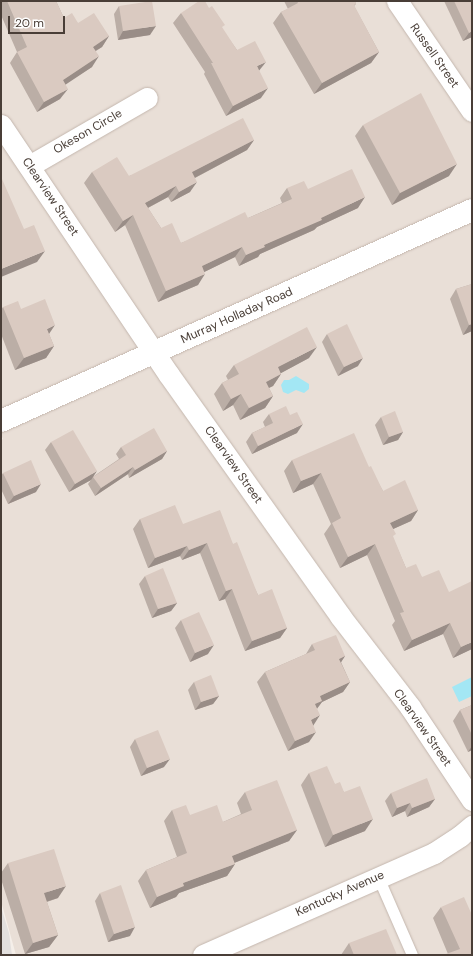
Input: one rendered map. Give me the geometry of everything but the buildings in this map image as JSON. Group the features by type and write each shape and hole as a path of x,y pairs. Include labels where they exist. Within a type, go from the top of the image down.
{"street":[{"name":"Russell Street","path":"397,1 472,111"},
{"name":"Okeson Circle","path":"29,166 147,98"},
{"name":"Clearview Street","path":"1,125 155,353 340,616 410,707 472,800"},
{"name":"Murray Holladay Road","path":"1,421 472,210"},
{"name":"Kentucky Avenue","path":"203,955 434,852 455,840 472,826"}],"lane":[{"path":"378,878 412,955"}],"shaded area":[{"path":"1,1 472,1 472,955 16,955 1,901 1,440 3,439 1,435"},
{"path":"1,907 9,933 12,955 1,955"}],"water":[{"path":"296,376 309,384 309,389 304,393 296,390 288,394 283,392 281,385 284,380 289,380"},
{"path":"472,677 472,696 459,702 452,687"}]}
